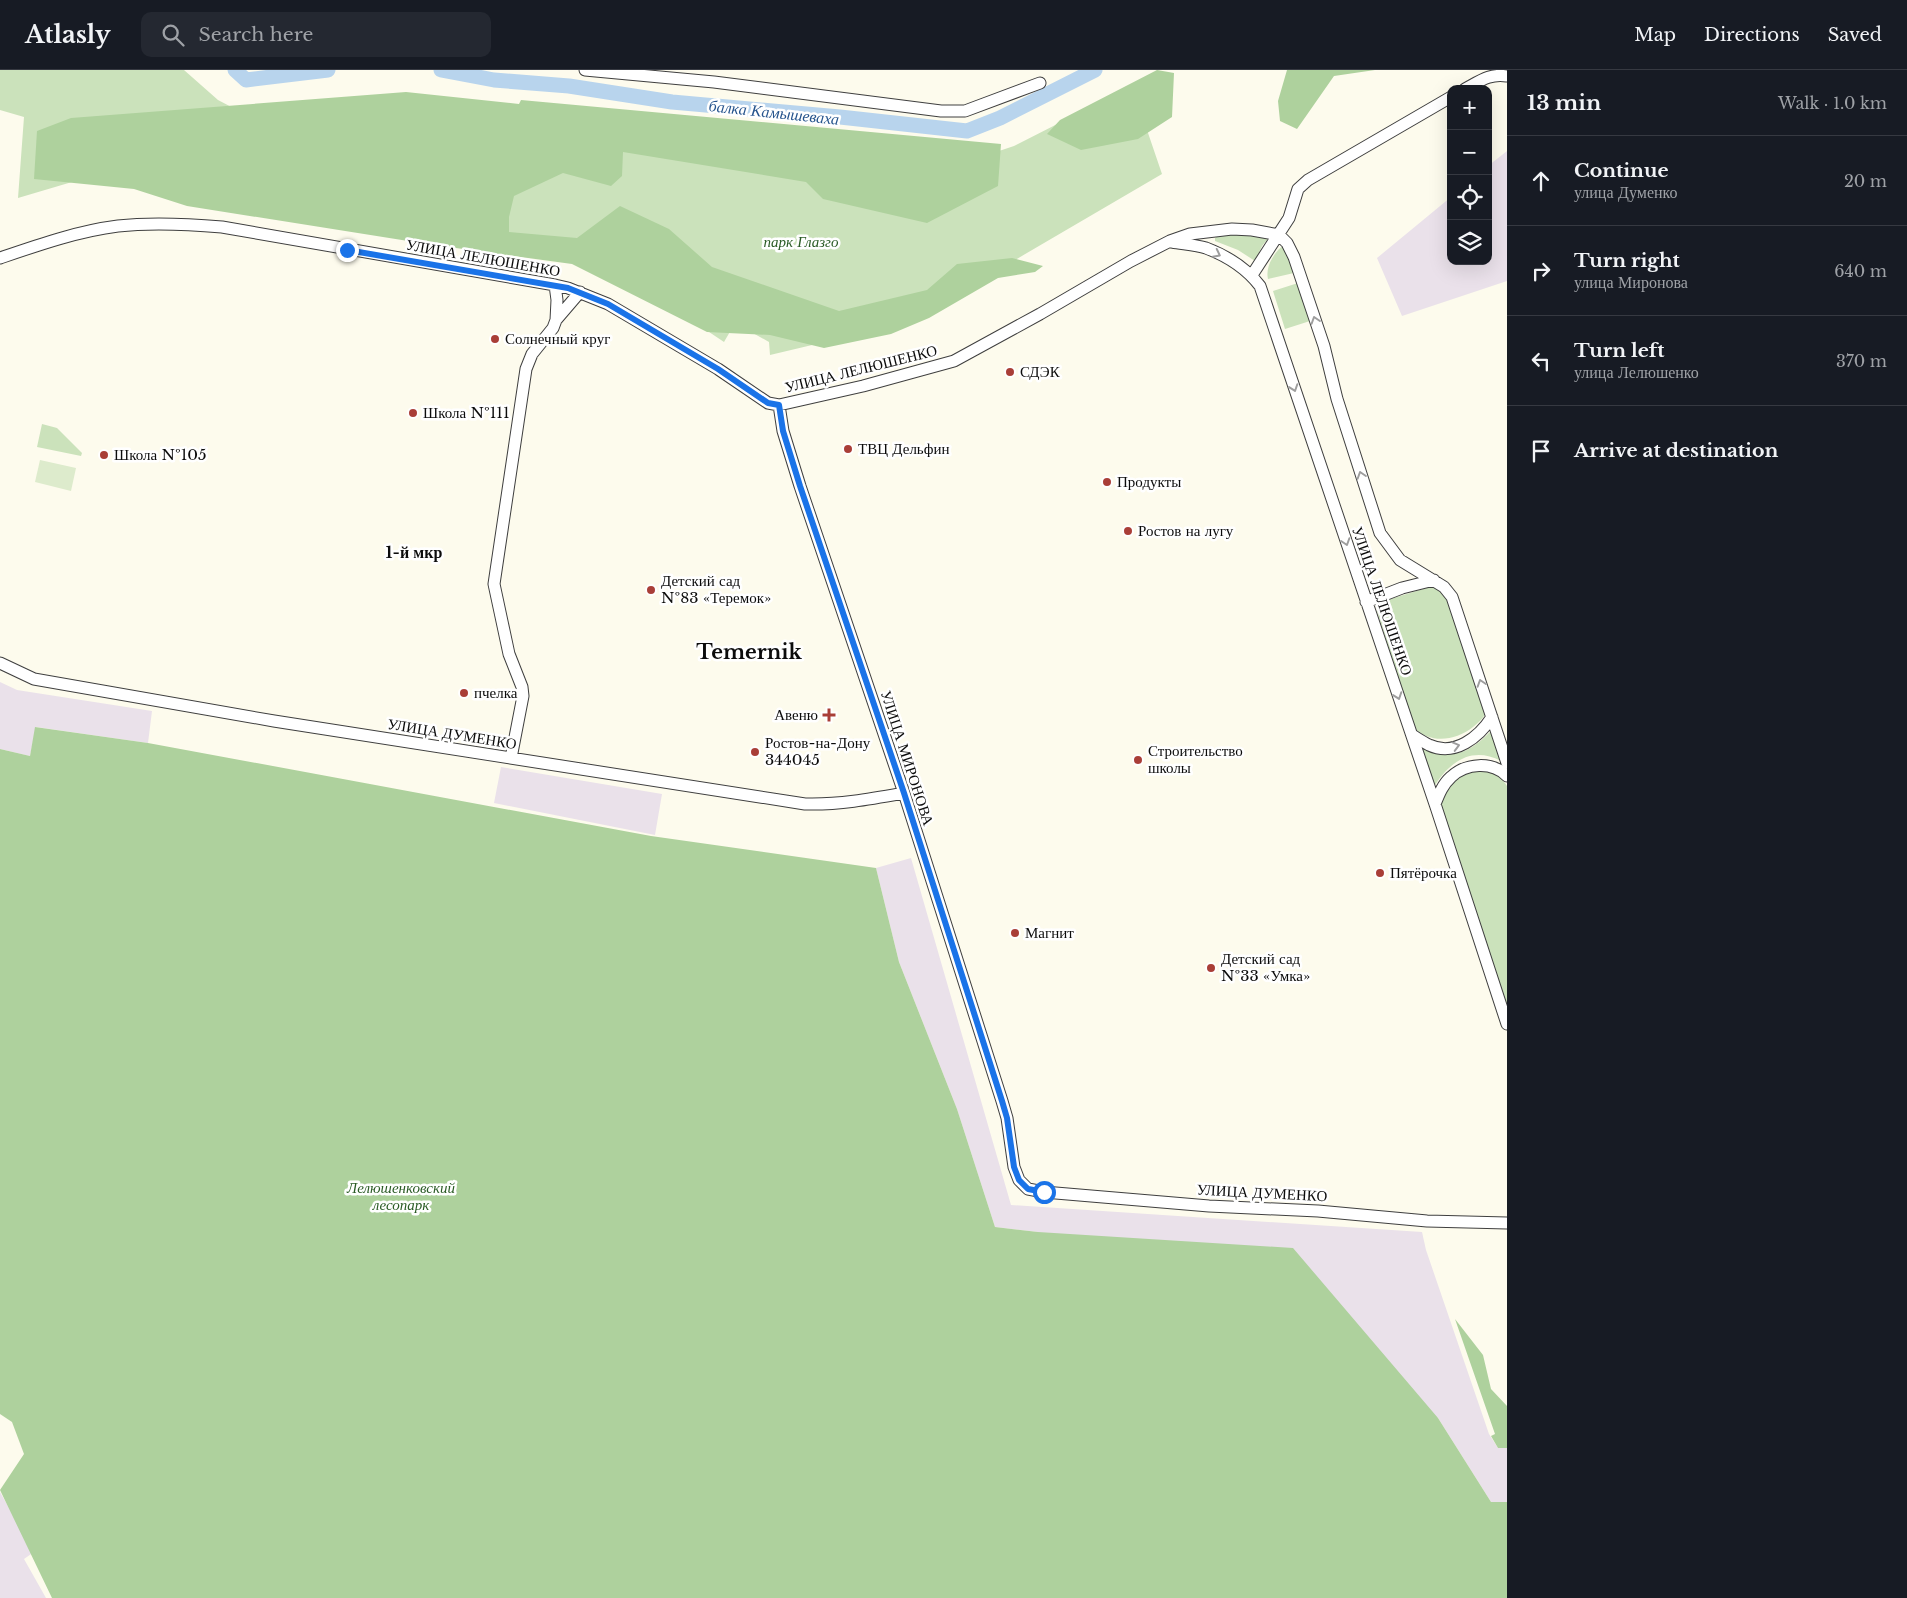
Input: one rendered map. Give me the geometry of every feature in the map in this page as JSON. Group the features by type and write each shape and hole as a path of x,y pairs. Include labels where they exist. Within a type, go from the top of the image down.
{"street":[{"path":"585,70 715,76 941,111 964,111 1040,83"},
{"path":"1472,85 1487,76 1496,74 1507,76"},
{"path":"1252,275 1289,218 1298,189 1308,180 1447,99"},
{"name":"УЛИЦА ЛЕЛЮШЕНКО","path":"0,258 81,233 119,226 198,225 222,227 555,285 580,292 608,304 718,369 768,403 779,405 863,386 954,361 1131,261 1170,241 1190,234 1232,229 1260,231 1279,235 1287,243 1294,257 1324,346 1337,399 1380,533 1400,560 1444,587 1452,597 1507,763"},
{"name":"УЛИЦА ЛЕЛЮШЕНКО","path":"1170,241 1206,248 1238,265 1252,275 1260,286 1412,735 1507,1024"},
{"path":"511,758 523,696 522,687 509,654 494,584 526,369 532,354 553,328 556,320 557,300 555,285"},
{"path":"556,320 580,292"},
{"name":"УЛИЦА МИРОНОВА","path":"779,405 783,431 800,486 904,793 1007,1118 1014,1167 1019,1180"},
{"path":"1366,602 1402,588 1434,580"},
{"name":"УЛИЦА ДУМЕНКО","path":"0,663 34,679 274,721 805,804 860,801 904,793"},
{"path":"1412,735 1430,746 1448,748 1462,745 1479,734 1492,717"},
{"path":"1435,804 1442,788 1451,777 1461,770 1476,765 1486,766 1496,768 1507,776"},
{"name":"УЛИЦА ДУМЕНКО","path":"1019,1180 1028,1189 1054,1193 1209,1206 1318,1211 1427,1221 1507,1223"}],"shaded area":[{"path":"1507,151 1507,281 1402,316 1377,258 1447,200 1447,265 1492,265 1492,163"},
{"path":"0,682 17,690 152,711 148,743 36,727 30,756 0,749"},
{"path":"501,767 662,794 655,835 494,803"},
{"path":"911,858 1011,1205 1422,1232 1426,1250 1489,1434 1498,1448 1507,1448 1507,1502 1491,1502 1438,1418 1038,1232 995,1227 957,1109 899,962 876,868"},
{"path":"0,1492 34,1552 24,1559 46,1598 0,1598"}],"green space":[{"name":"парк Глазго","path":"0,70 184,70 218,100 239,111 990,154 1014,146 1132,86 1162,174 909,322 770,355 769,342 735,323 724,342 591,253 109,171 18,198 24,117 0,110"},
{"path":"1157,70 1174,73 1172,117 1138,139 1081,150 1047,134 1060,120"},
{"path":"1287,70 1375,70 1334,76 1297,129 1280,121 1278,101"},
{"path":"406,92 519,104 521,100 1001,144 998,186 927,223 823,199 806,182 623,152 622,176 611,186 563,173 514,196 509,217 509,232 577,238 620,206 669,229 712,267 839,311 927,290 957,264 1012,258 1043,266 1035,272 998,278 929,318 891,334 824,348 770,335 707,332 572,264 427,244 187,206 134,189 34,179 37,131 71,118"},
{"path":"1219,235 1270,236 1262,246 1255,261 1238,250 1215,241 1215,238"},
{"path":"1284,245 1294,273 1268,279 1267,274 1271,260"},
{"path":"1298,283 1310,321 1285,329 1273,291"},
{"path":"42,424 57,428 82,453 81,456 37,447"},
{"path":"40,460 76,468 71,491 35,482"},
{"path":"1433,586 1437,587 1449,599 1486,712 1479,722 1466,732 1443,739 1428,737 1414,728 1377,611 1387,600"},
{"name":"Лелюшенковский лесопарк","path":"35,727 148,743 651,836 876,868 899,962 957,1109 995,1227 1038,1232 1293,1248 1438,1418 1491,1502 1507,1502 1507,1598 52,1598 0,1490 24,1454 12,1422 0,1414 0,749 30,756"},
{"path":"1492,730 1501,761 1479,755 1460,760 1445,772 1432,790 1417,743 1438,753 1457,753 1474,746"},
{"path":"1470,770 1486,772 1500,777 1507,786 1507,1008 1441,810 1443,795 1448,785 1457,777"},
{"path":"1455,1319 1483,1355 1491,1389 1507,1406 1507,1448 1498,1448 1491,1436 1495,1434"}],"waterway":[{"name":"балка Камышеваха","path":"235,70 246,80 328,70"},
{"name":"балка Камышеваха","path":"441,70 494,80 569,86 672,102 840,117 967,131 1000,118 1095,70"}],"place":[{"name":"Солнечный круг","path":"495,339"},
{"name":"СДЭК","path":"1010,372"},
{"name":"Школа №111","path":"413,413"},
{"name":"ТВЦ Дельфин","path":"848,449"},
{"name":"Школа №105","path":"104,455"},
{"name":"Продукты","path":"1107,482"},
{"name":"Ростов на лугу","path":"1128,531"},
{"name":"Детский сад №83 «Теремок»","path":"651,590"},
{"name":"пчелка","path":"464,693"},
{"name":"Авеню","path":"829,715"},
{"name":"Ростов-на-Дону 344045","path":"755,752"},
{"name":"Строительство школы","path":"1138,760"},
{"name":"Пятёрочка","path":"1380,873"},
{"name":"Магнит","path":"1015,933"},
{"name":"Детский сад №33 «Умка»","path":"1211,968"}],"district":[{"name":"1-й мкр","path":"414,552"},
{"name":"Temernik","path":"749,652"}],"route":[{"path":"347,250 555,285 586,294 608,304 684,348 768,403 779,405 783,431 800,486 904,793 1002,1101 1007,1118 1014,1167 1019,1180 1028,1189 1044,1192"}]}
